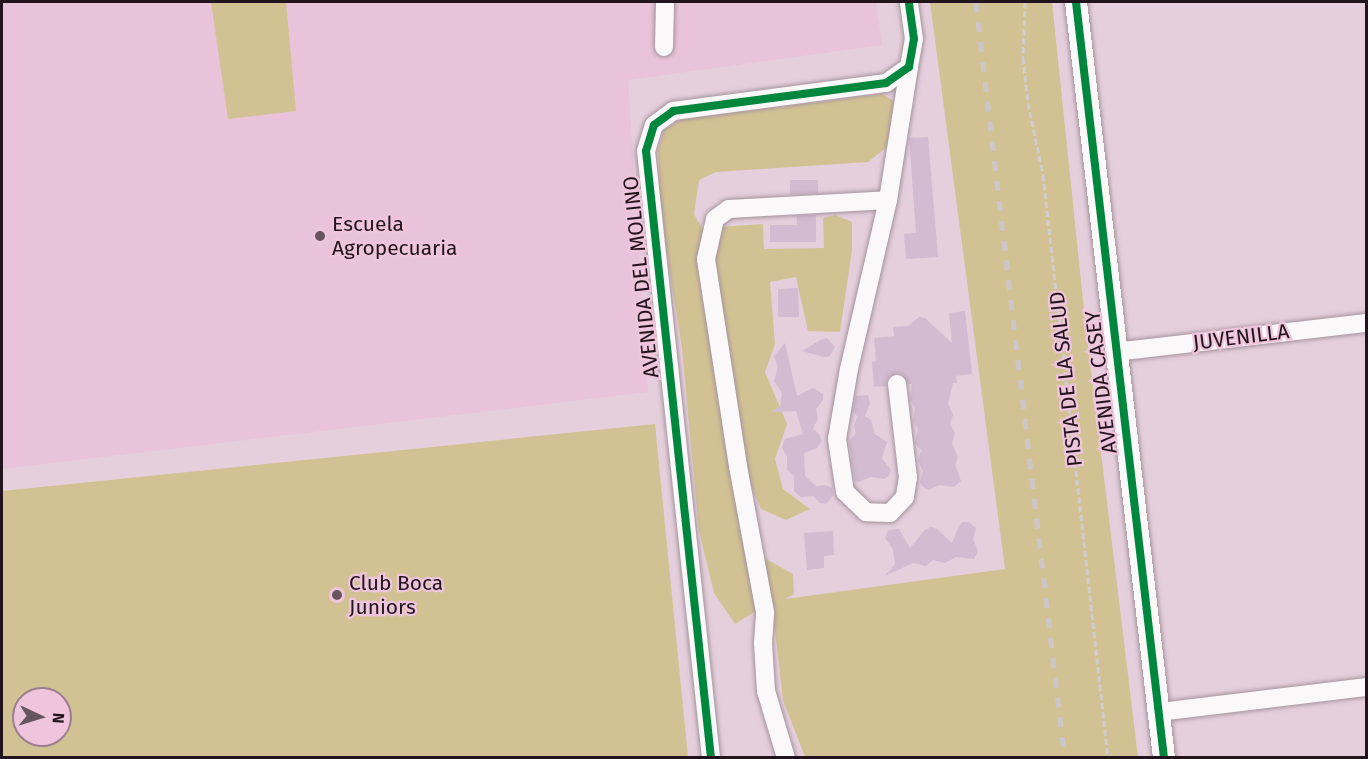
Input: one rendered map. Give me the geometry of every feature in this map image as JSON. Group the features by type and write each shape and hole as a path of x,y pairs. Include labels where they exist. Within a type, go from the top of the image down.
{"main road":[{"name":"AVENIDA CASEY","path":"1076,2 1164,758"}],"street":[{"path":"664,47 665,2"},
{"path":"897,384 908,477 905,498 890,513 866,512 845,492 837,439 849,369 888,200 914,39 909,2"},
{"name":"AVENIDA DEL MOLINO","path":"711,758 646,151 654,125 673,111 886,83 909,67"},
{"path":"786,758 766,690 763,643 765,612 738,466 706,260 715,219 729,209 888,200"},
{"name":"JUVENILLA","path":"1115,352 1366,322"},
{"path":"1159,712 1366,687"}],"shaded area":[{"name":"Escuela Agropecuaria","path":"2,2 876,2 882,45 628,80 648,392 2,469"},
{"path":"211,2 286,2 296,111 228,119"},
{"path":"930,2 1052,2 1086,329 1138,757 805,757 783,700 772,604 735,624 714,593 699,531 682,348 660,211 658,151 664,130 682,119 882,94 896,102 891,144 868,162 716,172 699,180 694,214 702,228 763,224 764,249 824,248 823,218 835,215 852,222 852,250 840,332 808,331 796,277 770,282 775,344 765,372 787,424 775,459 783,489 810,509 786,520 761,509 750,483 732,484 746,548 793,574 794,594 785,599 1005,569"},
{"name":"Club Boca Juniors","path":"655,424 688,757 2,757 2,491"}],"building":[{"path":"928,137 938,257 906,259 904,234 916,233 909,138"},
{"path":"790,180 818,180 818,193 790,194"},
{"path":"816,215 816,242 770,242 770,225 797,225 797,216"},
{"path":"798,288 799,317 778,317 778,289"},
{"path":"965,311 972,374 956,376 957,383 953,383 948,404 953,415 950,424 955,433 952,443 958,457 955,465 961,481 954,487 939,485 929,490 920,482 923,471 918,461 921,450 915,443 918,429 913,421 915,408 910,399 912,384 908,384 902,374 896,373 887,379 886,386 874,387 872,362 876,361 874,338 894,336 893,327 908,326 919,317 925,318 952,343 949,313"},
{"path":"827,338 835,347 830,356 824,357 802,351 822,339"},
{"path":"785,343 797,396 813,388 823,394 823,400 816,409 818,418 813,429 822,441 817,448 804,453 805,476 816,486 826,485 832,488 833,496 826,504 820,503 813,496 801,497 794,491 794,476 787,470 787,457 782,447 785,439 803,434 796,411 771,412 780,406 782,393 774,381 778,367 774,356"},
{"path":"868,395 870,404 865,416 871,420 875,434 887,442 882,458 891,470 889,476 884,479 871,477 858,482 855,481 849,441 856,433 854,427 857,416 853,411 856,396"},
{"path":"963,522 969,522 976,528 973,539 978,551 974,559 956,557 945,563 933,560 926,566 913,563 885,576 895,564 893,549 885,538 888,530 899,529 910,548 925,530 931,527 937,529 952,543"},
{"path":"833,531 834,555 824,556 824,568 807,570 804,533"}],"railway":[{"path":"976,2 1065,758"}],"cycle path":[{"path":"711,758 646,151 654,125 673,111 886,83 909,67 914,39 909,2"},
{"path":"1076,2 1164,758"}],"place":[{"name":"Escuela Agropecuaria","path":"320,236"},
{"name":"Club Boca Juniors","path":"337,595"}]}
